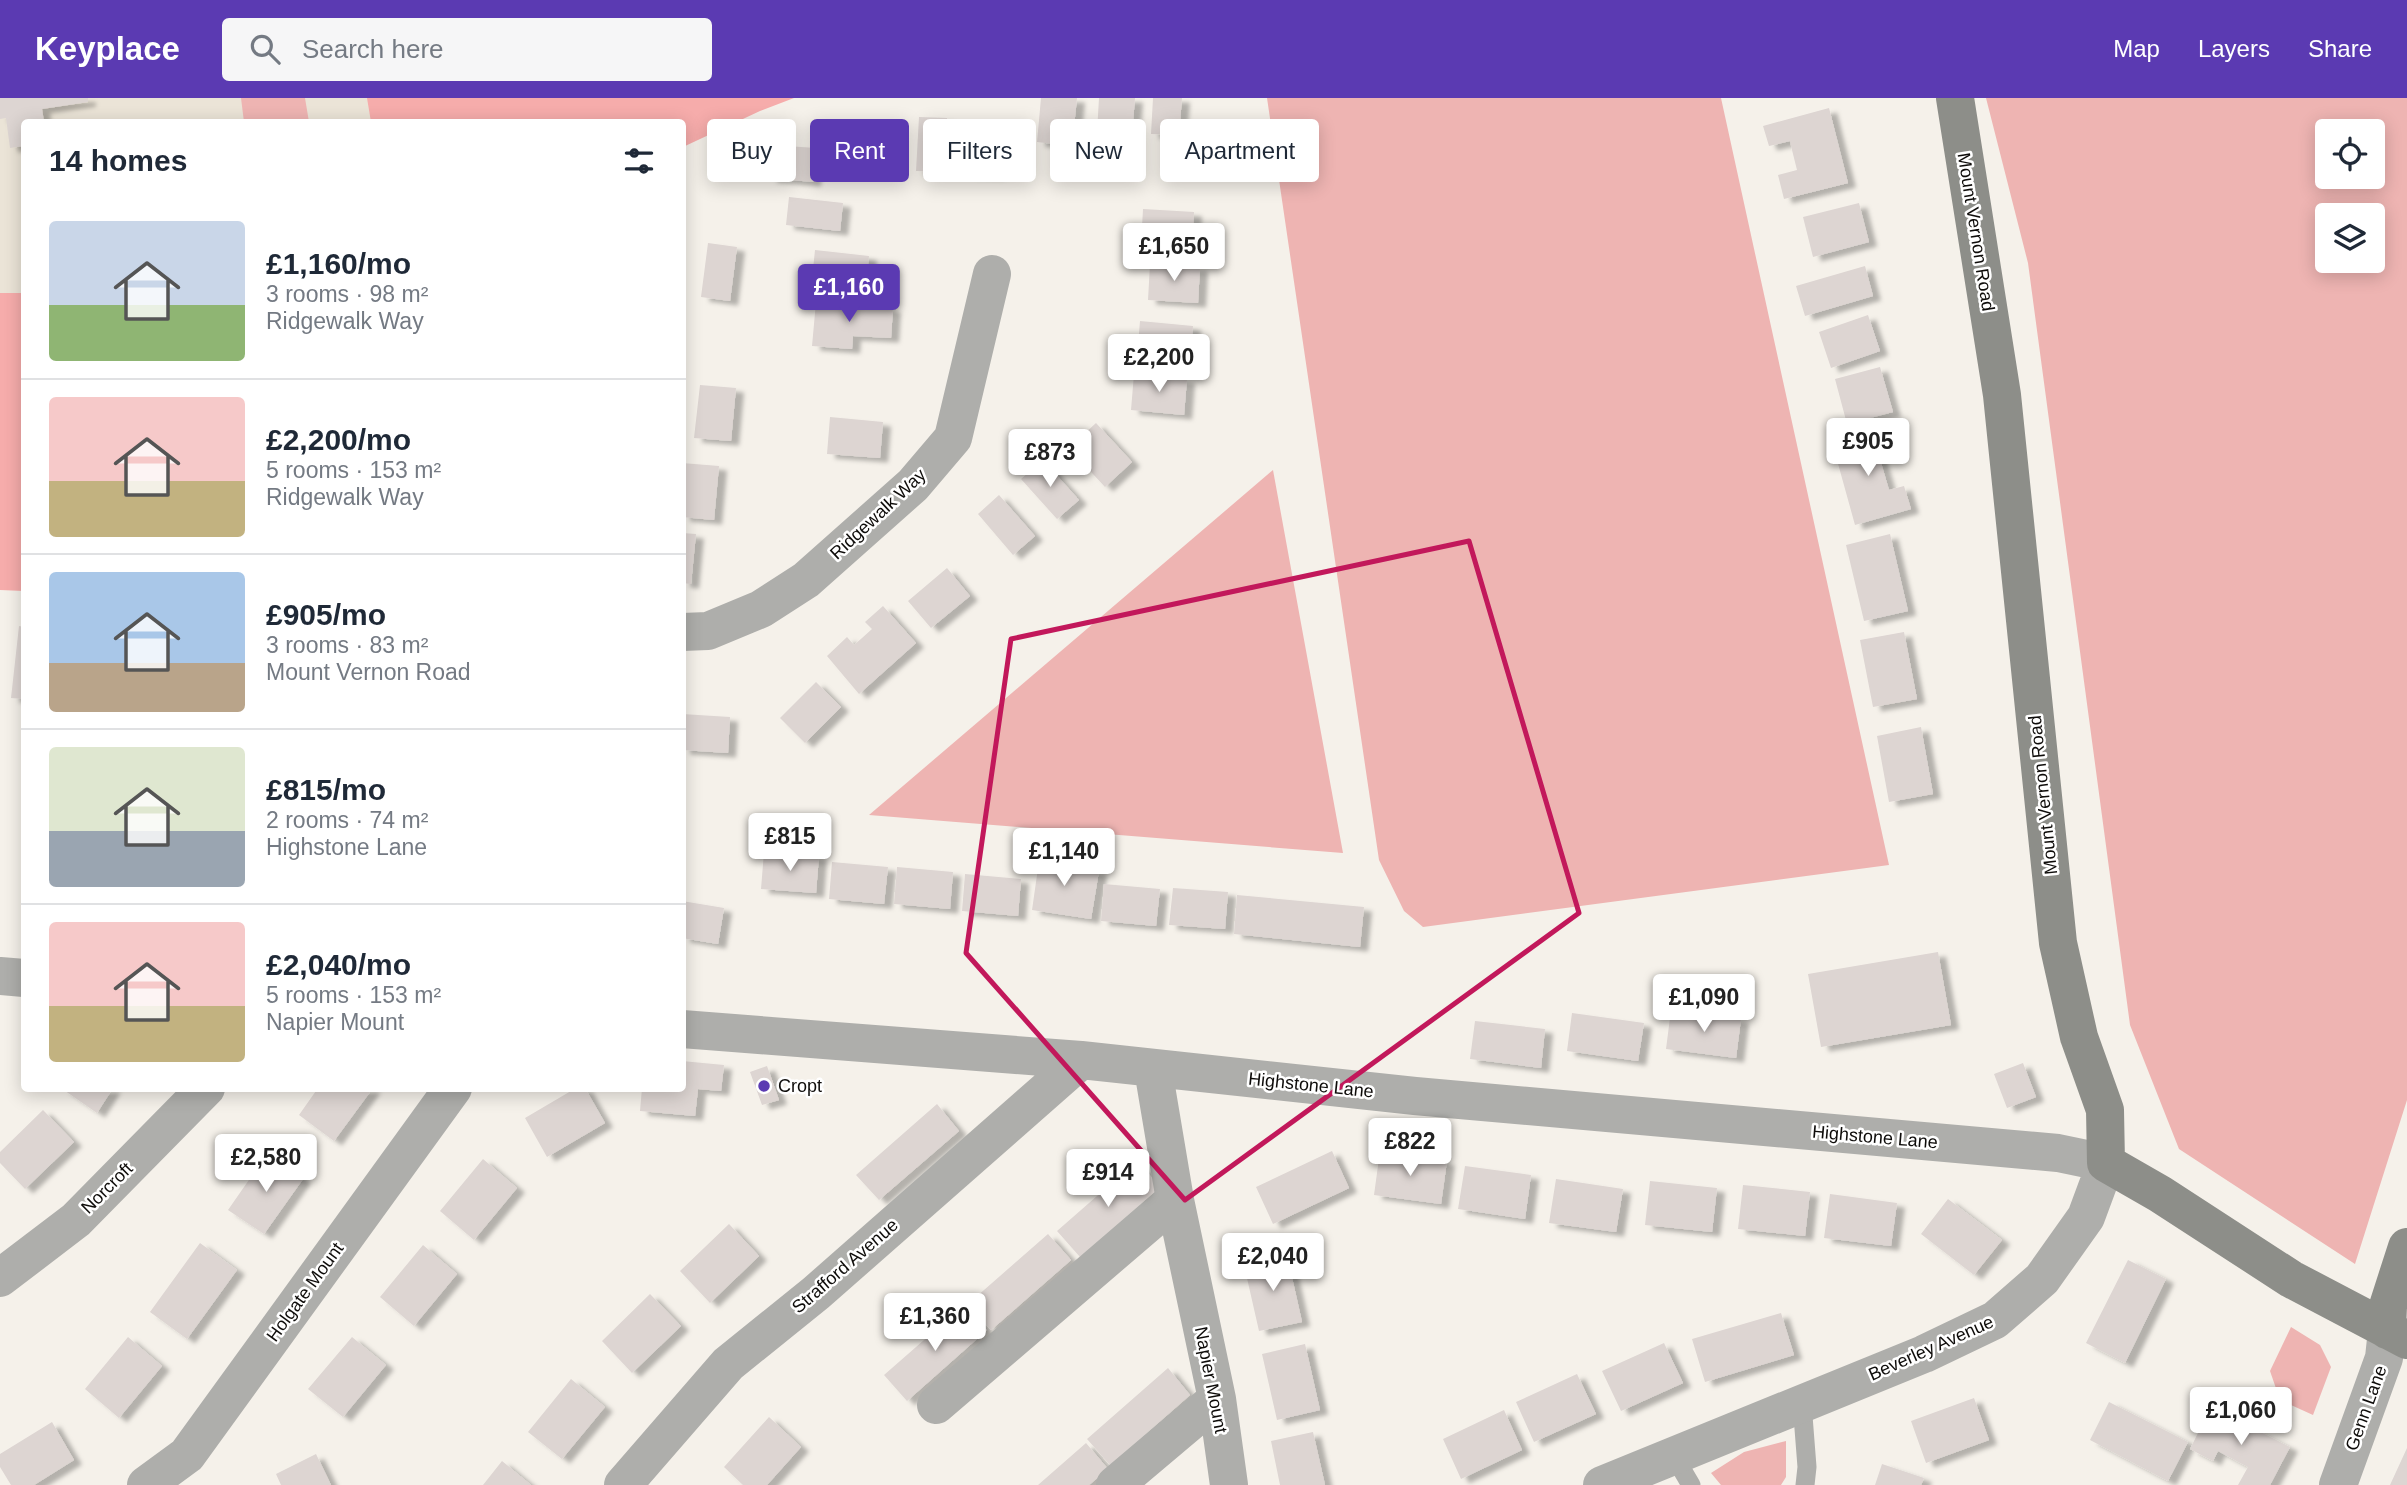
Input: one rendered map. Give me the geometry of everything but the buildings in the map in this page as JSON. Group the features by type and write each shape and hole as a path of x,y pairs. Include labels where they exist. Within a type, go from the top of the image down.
{"street":[{"name":"Mount Vernon Road","path":"1955,98 2002,395 2058,943 2079,1037 2105,1110 2106,1163"},
{"name":"Ridgewalk Way","path":"686,632 708,631 761,609 806,580 913,485 953,438 992,274"},
{"path":"0,976 21,978"},
{"name":"Highstone Lane","path":"686,1029 1081,1060 1415,1096 2059,1153 2106,1163"},
{"name":"Strafford Avenue","path":"623,1485 728,1364 816,1293 1081,1060"},
{"name":"Napier Mount","path":"1153,1069 1175,1200 1217,1399 1229,1485"},
{"name":"Norcroft","path":"0,1278 76,1220 202,1092"},
{"name":"Holgate Mount","path":"146,1485 180,1474 187,1455 450,1092"},
{"path":"2106,1163 2160,1194 2291,1279 2397,1335"},
{"name":"Beverley Avenue","path":"1602,1485 1683,1470 1802,1403 1924,1354 1995,1320 2042,1279 2086,1217 2106,1163"},
{"path":"936,1405 1175,1200"},
{"path":"2397,1335 2388,1306 2407,1247"},
{"name":"Genn Lane","path":"2338,1485 2384,1359 2397,1335"},
{"path":"1115,1485 1217,1399"}],"lane":[{"path":"1802,1403 1807,1466 1805,1485"}],"highlighted area":[{"path":"1469,541 1579,913 1185,1200 966,953 1011,639"}],"shaded area":[{"path":"0,98 485,98 451,119 21,119 21,303 0,311"},
{"path":"241,98 305,98 308,119 244,119"},
{"path":"367,98 794,98 743,119 707,119 707,136 686,146 686,119 370,119"},
{"path":"1267,98 1721,98 1889,865 1423,927 1404,911 1379,860 1279,182 1319,182 1319,119 1270,119"},
{"path":"1986,98 2407,98 2407,1100 2355,1264 2179,1149 2130,1025 2028,263"},
{"path":"0,293 21,293 21,591 0,590"},
{"path":"1273,470 1343,853 869,815"},
{"path":"2291,1327 2320,1345 2331,1367 2313,1415 2280,1400 2270,1371"},
{"path":"1786,1441 1786,1477 1781,1485 1721,1485 1711,1473 1744,1452"}],"place":[{"name":"Cropt","path":"764,1086"}]}
